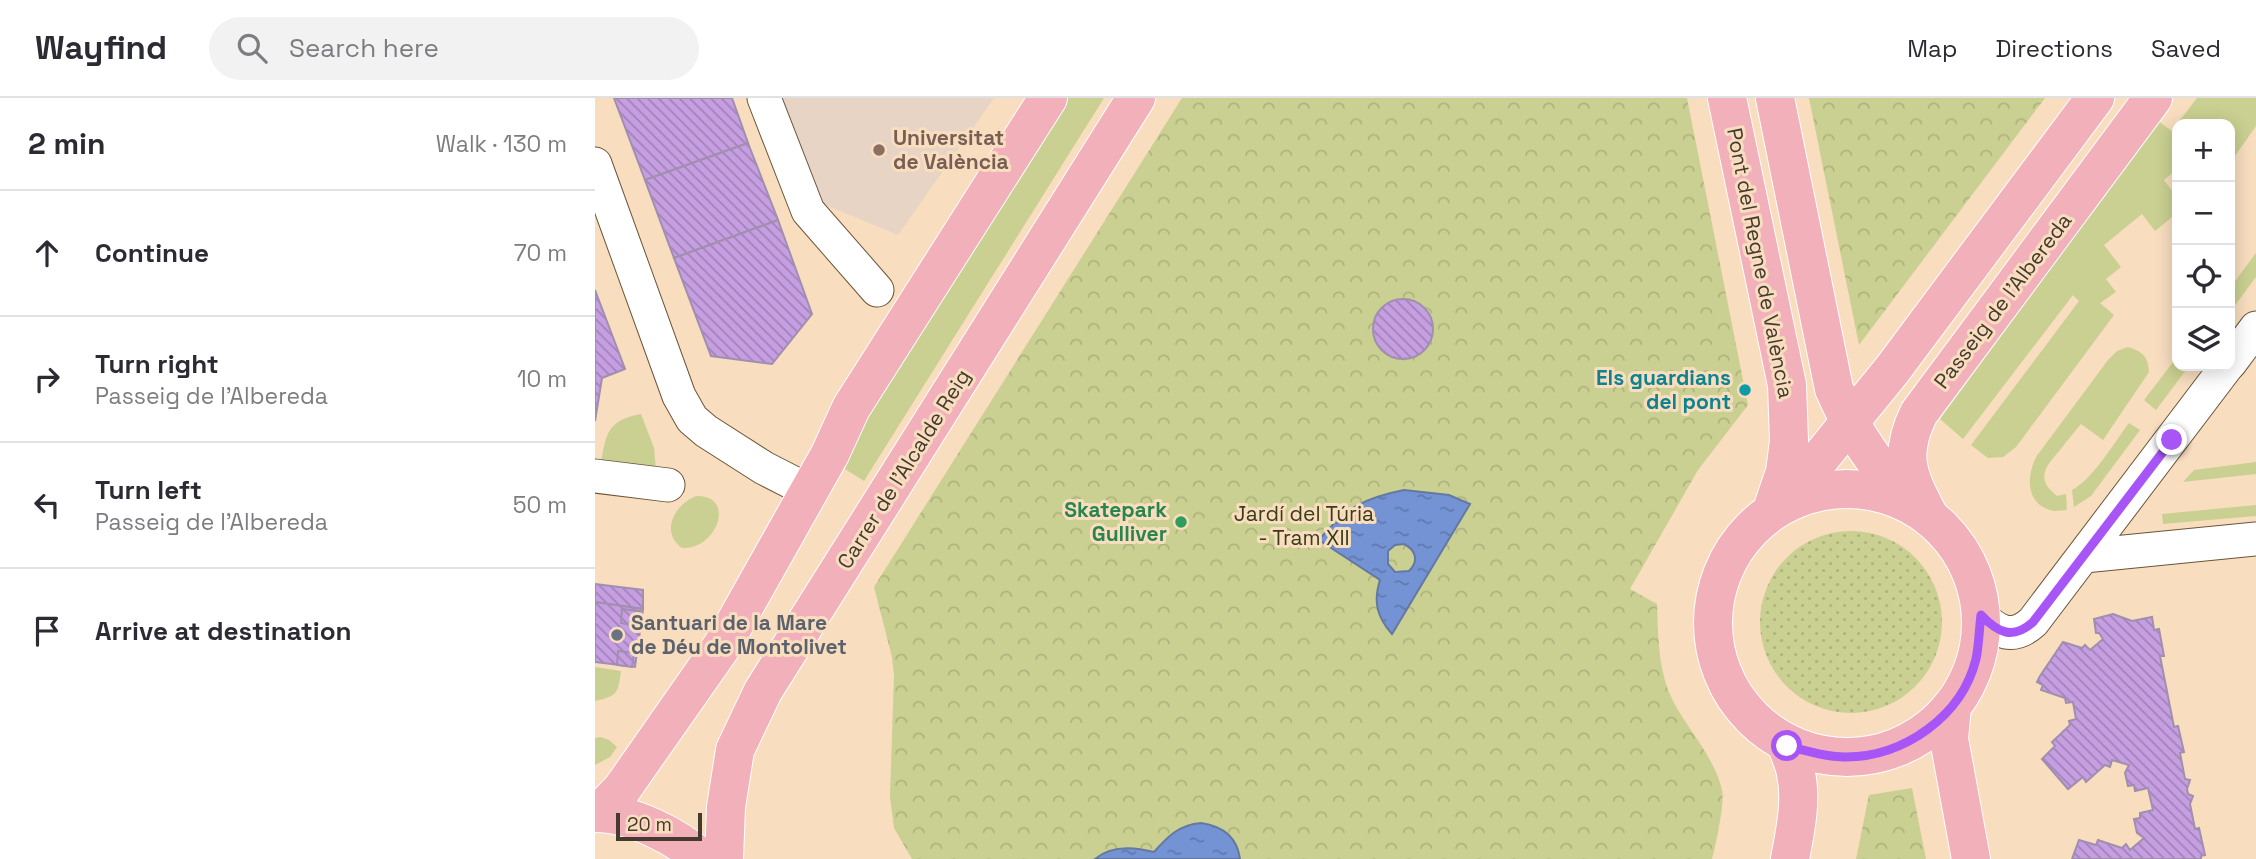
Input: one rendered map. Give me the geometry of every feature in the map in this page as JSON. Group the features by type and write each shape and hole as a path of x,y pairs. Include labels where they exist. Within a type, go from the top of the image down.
{"main road":[{"path":"597,813 622,789 722,646 830,454 851,408 1048,98"},
{"name":"Carrer de l'Alcalde Reig","path":"724,859 726,807 735,750 763,691 1136,98"},
{"name":"Pont del Regne de València","path":"1727,98 1787,385 1789,441 1777,508"},
{"path":"1775,98 1834,389 1848,421 1874,462 1921,512 1947,533 1965,562 1977,593 1981,615 1976,659 1966,684 1952,706 1936,723 1909,742 1878,754 1845,757 1787,746 1751,717 1728,685 1715,648 1713,608 1723,570 1743,537 1777,508 1848,421 1892,370 2095,98"},
{"name":"Passeig de l'Albereda","path":"1921,512 1907,462 1909,433 1919,413 2153,98"},
{"path":"1777,508 1814,492 1847,488 1881,493 1921,512"},
{"path":"1952,706 1949,739 1971,859"},
{"path":"1787,746 1797,774 1798,794 1790,859"},
{"path":"597,813 617,816 664,832 688,846 702,859"}],"street":[{"path":"764,98 808,211 877,290"},
{"path":"598,181 679,396 692,419 743,455 809,491"},
{"path":"2235,356 2256,328"},
{"path":"1981,615 1999,630 2014,633 2033,622 2224,371"},
{"path":"595,476 668,485"},
{"path":"2084,556 2256,539"}],"shaded area":[{"name":"Universitat de València","path":"782,98 994,98 898,235 821,203"}],"green space":[{"path":"1066,98 1104,98 864,481 845,469 861,420"},
{"name":"Jardí del Túria - Tram XII","path":"1182,98 1687,98 1748,405 1698,470 1630,589 1657,604 1660,658 1668,690 1718,776 1723,796 1712,859 912,859 894,828 890,797 894,675 874,587"},
{"path":"1809,98 2045,98 1859,345"},
{"path":"2197,98 2256,98 2256,126 2235,156 2235,119 2181,119"},
{"path":"2158,121 2172,131 2172,173 2164,180 2172,191 2172,217 2155,231 2142,214 2104,245 2121,267 2106,279 2116,292 2100,303 2114,315 2016,447 2003,457 1988,458 1971,445 2079,301 2073,295 1963,439 1940,419"},
{"path":"2256,253 2256,277 2235,305 2235,281"},
{"path":"2128,347 2144,355 2149,372 2103,440 2081,424 2047,468 2044,478 2046,484 2057,496 2066,494 2067,510 2052,511 2042,506 2032,495 2030,488 2036,457 2108,360 2117,351"},
{"path":"2172,364 2172,371 2185,371 2156,410 2144,400"},
{"path":"641,414 654,448 656,469 601,463 607,436 615,424"},
{"path":"2129,423 2140,430 2091,496 2074,507 2072,490 2095,469"},
{"path":"2256,462 2256,474 2183,482 2194,470"},
{"path":"696,496 709,498 716,504 719,513 717,522 705,541 682,548 675,542 672,534 673,519 681,506"},
{"path":"2256,505 2256,516 2163,524 2162,514"},
{"path":"1851,531 1886,538 1902,546 1915,558 1927,571 1935,587 1942,622 1935,657 1927,673 1915,686 1902,698 1886,706 1851,713 1816,706 1800,698 1787,686 1775,673 1767,657 1760,622 1767,587 1775,571 1787,558 1800,546 1816,538"},
{"path":"595,667 621,671 619,684 613,695 595,701"},
{"path":"601,737 617,747 610,757 595,765 595,738"},
{"path":"1912,788 1926,859 1856,859 1869,795"}],"water":[{"path":"1404,490 1449,495 1470,504 1392,634 1378,609 1380,580 1319,540 1356,506","holes":["1404,544 1411,549 1415,560 1409,571 1395,572 1388,564 1388,551 1395,545"]},
{"path":"1201,823 1216,827 1232,838 1240,859 1095,859 1108,851 1123,848 1154,852 1175,832"}],"building":[{"path":"614,98 732,98 748,143 645,180"},
{"path":"748,143 778,220 674,258 645,180"},
{"path":"778,220 812,314 772,364 711,356 674,258"},
{"path":"595,290 625,369 602,378 595,421"},
{"path":"1397,299 1409,299 1425,307 1431,317 1431,341 1425,351 1409,359 1397,359 1381,351 1373,335 1373,323 1381,307"},
{"path":"595,584 643,590 643,609 595,602"},
{"name":"Santuari de la Mare de Déu de Montolivet","path":"595,602 643,609 635,667 595,662"},
{"path":"622,609 640,611 639,626 621,623"},
{"path":"2113,614 2132,621 2152,617 2154,630 2159,629 2164,656 2160,656 2174,727 2178,726 2184,752 2180,753 2185,779 2190,780 2188,794 2193,796 2190,804 2195,829 2199,828 2205,855 2201,856 2201,859 2072,859 2079,840 2096,845 2098,840 2122,848 2126,844 2130,850 2144,838 2137,833 2134,819 2140,818 2140,813 2153,810 2148,788 2135,791 2134,785 2128,786 2125,773 2129,765 2112,760 2110,767 2105,765 2086,782 2083,777 2068,789 2042,759 2055,746 2052,742 2070,725 2069,721 2076,719 2073,702 2066,703 2065,698 2041,690 2043,685 2037,682 2063,642 2082,648 2085,645 2090,650 2103,639 2096,633 2094,619"},
{"path":"618,651 634,653 632,667 617,665"}],"place":[{"name":"Universitat de València","path":"879,150"},
{"name":"Els guardians del pont","path":"1745,390"},
{"name":"Skatepark Gulliver","path":"1181,522"},
{"name":"Santuari de la Mare de Déu de Montolivet","path":"617,635"}],"route":[{"path":"1787,746 1845,757 1878,754 1909,742 1936,723 1952,706 1966,684 1976,659 1981,615 1999,630 2014,633 2033,622 2172,440"}]}
